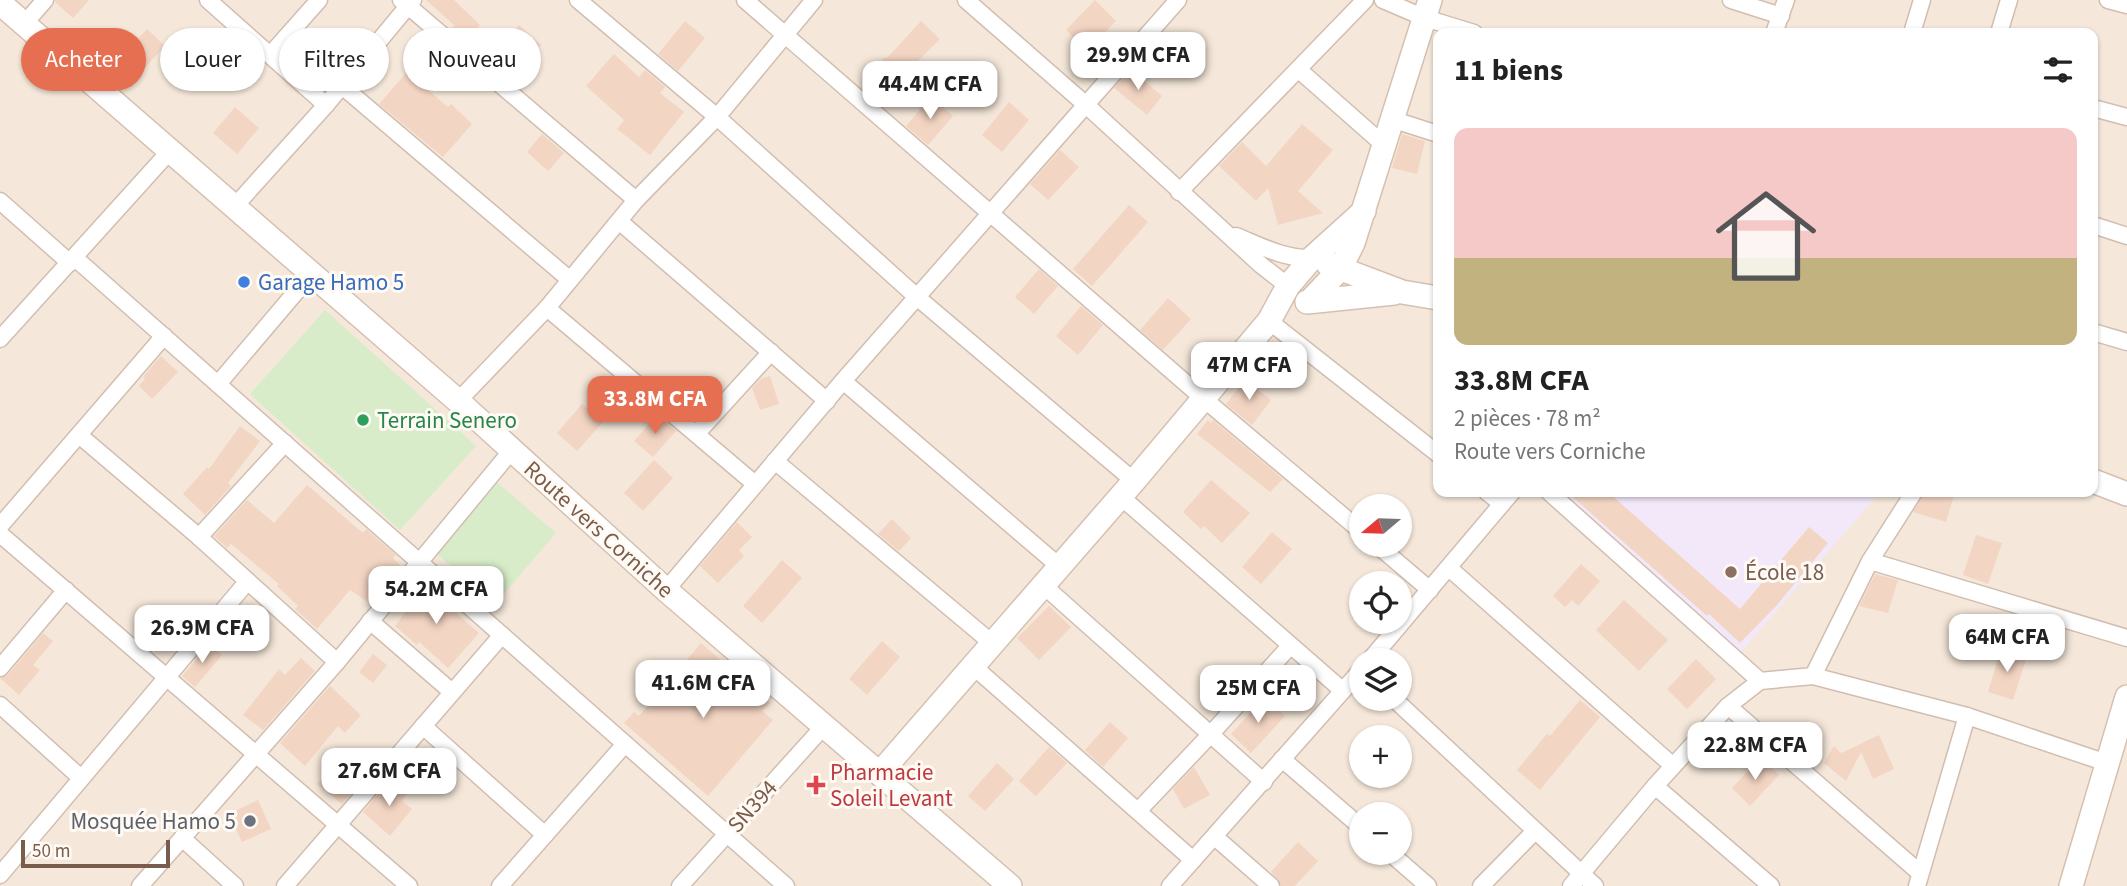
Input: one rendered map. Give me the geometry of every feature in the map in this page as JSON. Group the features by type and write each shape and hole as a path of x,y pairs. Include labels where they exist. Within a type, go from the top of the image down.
{"street":[{"path":"24,24 45,0"},
{"path":"208,0 326,105"},
{"path":"271,54 319,0"},
{"path":"578,0 717,117 918,298 1127,489 1290,646 1342,690"},
{"path":"745,0 1204,399 1349,521"},
{"path":"458,401 547,308 636,200 717,117 814,0"},
{"path":"966,0 1085,104 1261,265 1311,300"},
{"path":"1179,192 1365,0"},
{"path":"1383,0 1428,9 1464,28"},
{"path":"1731,0 1783,8 1776,28"},
{"path":"1914,28 1922,0"},
{"path":"2000,28 2008,0"},
{"path":"2108,0 2127,5"},
{"path":"387,28 407,2 636,200"},
{"path":"666,590 1172,2"},
{"name":"Route vers Corniche","path":"0,3 458,401 666,590 1010,886"},
{"path":"1311,300 1340,269 1364,211 1428,9"},
{"path":"1299,70 1384,145"},
{"path":"235,206 338,91"},
{"path":"348,91 569,279"},
{"path":"2098,109 2127,117"},
{"path":"1391,119 1433,132"},
{"path":"0,339 169,152"},
{"path":"0,201 164,336 786,886"},
{"path":"880,773 1272,318 1288,286 1312,258 1364,211"},
{"path":"619,221 827,401"},
{"path":"2098,227 2127,236"},
{"path":"1227,232 1283,255 1312,258 1402,292 1433,297"},
{"path":"218,384 312,273"},
{"path":"1272,318 1311,300 1402,292"},
{"path":"547,308 755,484"},
{"path":"1272,318 1433,450"},
{"path":"2098,333 2127,342"},
{"path":"0,526 164,336"},
{"path":"697,433 771,352"},
{"path":"844,380 1059,566"},
{"path":"79,435 199,537 337,662"},
{"path":"199,537 285,443"},
{"path":"140,886 337,662 512,450"},
{"path":"775,461 992,643"},
{"path":"2098,483 2127,494"},
{"path":"1555,497 1760,681"},
{"path":"1813,676 1870,561 1911,497"},
{"path":"1380,648 1507,498"},
{"path":"0,534 409,886"},
{"path":"1391,557 1430,590"},
{"path":"1870,561 2127,638"},
{"path":"1449,568 1672,765"},
{"path":"0,875 247,582"},
{"path":"1043,585 1264,782"},
{"path":"0,668 66,590"},
{"path":"370,621 452,692"},
{"path":"285,886 502,635"},
{"path":"1138,811 1290,646"},
{"path":"973,666 1194,860"},
{"path":"1576,880 1672,765 1728,706 1760,681 1813,676 1967,716 2107,763"},
{"path":"1170,886 1349,683"},
{"path":"2071,886 2107,763 2123,728 2127,697"},
{"path":"0,705 82,778"},
{"path":"1728,706 1919,880 1967,716"},
{"path":"1407,711 1535,831 1576,880 1595,886"},
{"path":"423,726 545,835"},
{"name":"SN394","path":"680,886 824,726"},
{"path":"500,886 625,744"},
{"path":"1282,759 1349,817"},
{"path":"1655,786 1771,886"},
{"path":"1481,886 1535,831"},
{"path":"1215,837 1271,886"},
{"path":"182,838 235,886"},
{"path":"1404,865 1428,886"},
{"path":"0,882 5,886"}],"shaded area":[{"path":"0,0 2127,0 2127,886 0,886"},
{"name":"École 18","path":"1570,497 1876,497 1741,652"}],"green space":[{"name":"Terrain Senero","path":"325,310 476,446 400,530 250,394"},
{"path":"497,482 556,533 495,604 437,554"}],"building":[{"path":"55,0 89,0 73,18"},
{"path":"426,0 454,0 480,25 477,28 452,28 454,25"},
{"path":"1095,0 1116,21 1087,51 1066,30"},
{"path":"685,21 705,38 678,71 658,54"},
{"path":"921,21 940,39 908,71 881,104 861,87 885,57 887,58"},
{"path":"146,30 160,41 160,51 146,66"},
{"path":"614,54 639,77 645,70 665,87 660,93 684,112 650,155 617,129 624,120 586,86"},
{"path":"1131,70 1162,96 1147,115 1114,88"},
{"path":"403,77 403,91 429,91 448,107 451,104 472,124 443,157 379,104"},
{"path":"931,97 953,116 928,145 906,126"},
{"path":"1009,102 1029,120 1002,152 982,135"},
{"path":"235,107 259,128 237,154 213,133"},
{"path":"1302,124 1333,150 1298,191 1323,213 1278,225 1268,188 1256,201 1219,166 1242,142 1266,166"},
{"path":"542,134 564,153 548,171 527,152"},
{"path":"1402,134 1425,141 1417,174 1392,168"},
{"path":"1060,150 1079,167 1048,200 1030,184"},
{"path":"1129,205 1148,222 1092,286 1073,269"},
{"path":"1039,269 1058,286 1034,314 1015,297"},
{"path":"1168,298 1191,319 1163,350 1140,330"},
{"path":"1081,306 1103,325 1078,355 1056,336"},
{"path":"161,356 178,372 152,399 139,386"},
{"path":"770,376 779,404 760,410 752,388 761,379"},
{"path":"1245,380 1271,400 1252,425 1226,404"},
{"path":"582,404 603,422 577,451 557,433"},
{"path":"657,415 676,431 653,457 634,441"},
{"path":"1208,420 1211,423 1213,420 1283,479 1270,492 1197,434"},
{"path":"240,426 260,441 228,483 231,486 205,515 183,494 207,467 209,469"},
{"path":"654,460 673,478 643,511 624,493"},
{"path":"1211,480 1250,513 1222,543 1204,526 1201,529 1183,512"},
{"path":"307,485 363,533 366,529 396,555 393,558 402,567 371,604 350,590 317,629 295,609 298,606 277,586 279,584 231,544 227,548 214,536 247,500 274,523"},
{"path":"1573,497 1614,497 1740,609 1809,527 1828,543 1777,605 1740,643 1709,614 1707,616"},
{"path":"1921,497 1954,497 1946,522 1913,512"},
{"path":"892,519 911,538 899,551 878,534"},
{"path":"737,522 752,537 739,550 744,556 718,583 700,566"},
{"path":"1272,532 1292,549 1261,584 1242,567"},
{"path":"1976,535 2002,543 1988,584 1963,575"},
{"path":"782,560 802,578 762,623 743,606"},
{"path":"1581,564 1600,581 1578,606 1572,600 1565,607 1553,596"},
{"path":"1875,574 1898,580 1888,613 1859,606"},
{"path":"418,581 479,633 448,668 419,642 417,645 395,626 416,598 408,592"},
{"path":"1624,600 1668,640 1639,671 1596,630"},
{"path":"1049,606 1071,627 1039,660 1017,638"},
{"path":"43,633 53,641 33,665 40,670 19,695 0,678 8,675"},
{"path":"882,641 900,657 867,695 849,679"},
{"path":"701,643 770,703 762,711 773,720 708,796 624,723 634,712 639,716"},
{"path":"209,644 222,655 195,687 182,676"},
{"path":"2001,649 2027,657 2013,700 1988,692"},
{"path":"373,654 387,665 373,683 359,672"},
{"path":"301,658 315,671 263,730 243,715 279,669 285,675"},
{"path":"1696,659 1716,679 1687,709 1667,689"},
{"path":"330,686 361,715 345,733 338,726 305,766 280,743"},
{"path":"1265,697 1285,716 1251,753 1231,734"},
{"path":"1580,700 1600,717 1540,790 1517,770"},
{"path":"1110,722 1128,738 1103,767 1085,750"},
{"path":"1727,722 1736,730 1708,764 1698,755"},
{"path":"1879,735 1894,769 1873,779 1861,752 1846,781 1824,763 1834,746 1841,753"},
{"path":"1049,747 1067,763 1036,796 1019,781"},
{"path":"1760,758 1779,775 1750,806 1732,788"},
{"path":"362,759 373,769 342,804 317,784 330,769 343,779"},
{"path":"997,763 1014,779 985,811 968,796"},
{"path":"1194,767 1210,795 1184,809 1173,789"},
{"path":"391,779 408,793 402,801 412,809 390,836 363,812"},
{"name":"Mosquée Hamo 5","path":"258,800 271,829 242,842 229,814"},
{"path":"1298,842 1318,861 1295,886 1281,886 1271,872"}],"place":[{"name":"Garage Hamo 5","path":"244,282"},
{"name":"Terrain Senero","path":"363,420"},
{"name":"École 18","path":"1731,572"},
{"name":"Pharmacie Soleil Levant","path":"816,785"},
{"name":"Mosquée Hamo 5","path":"250,821"}]}
